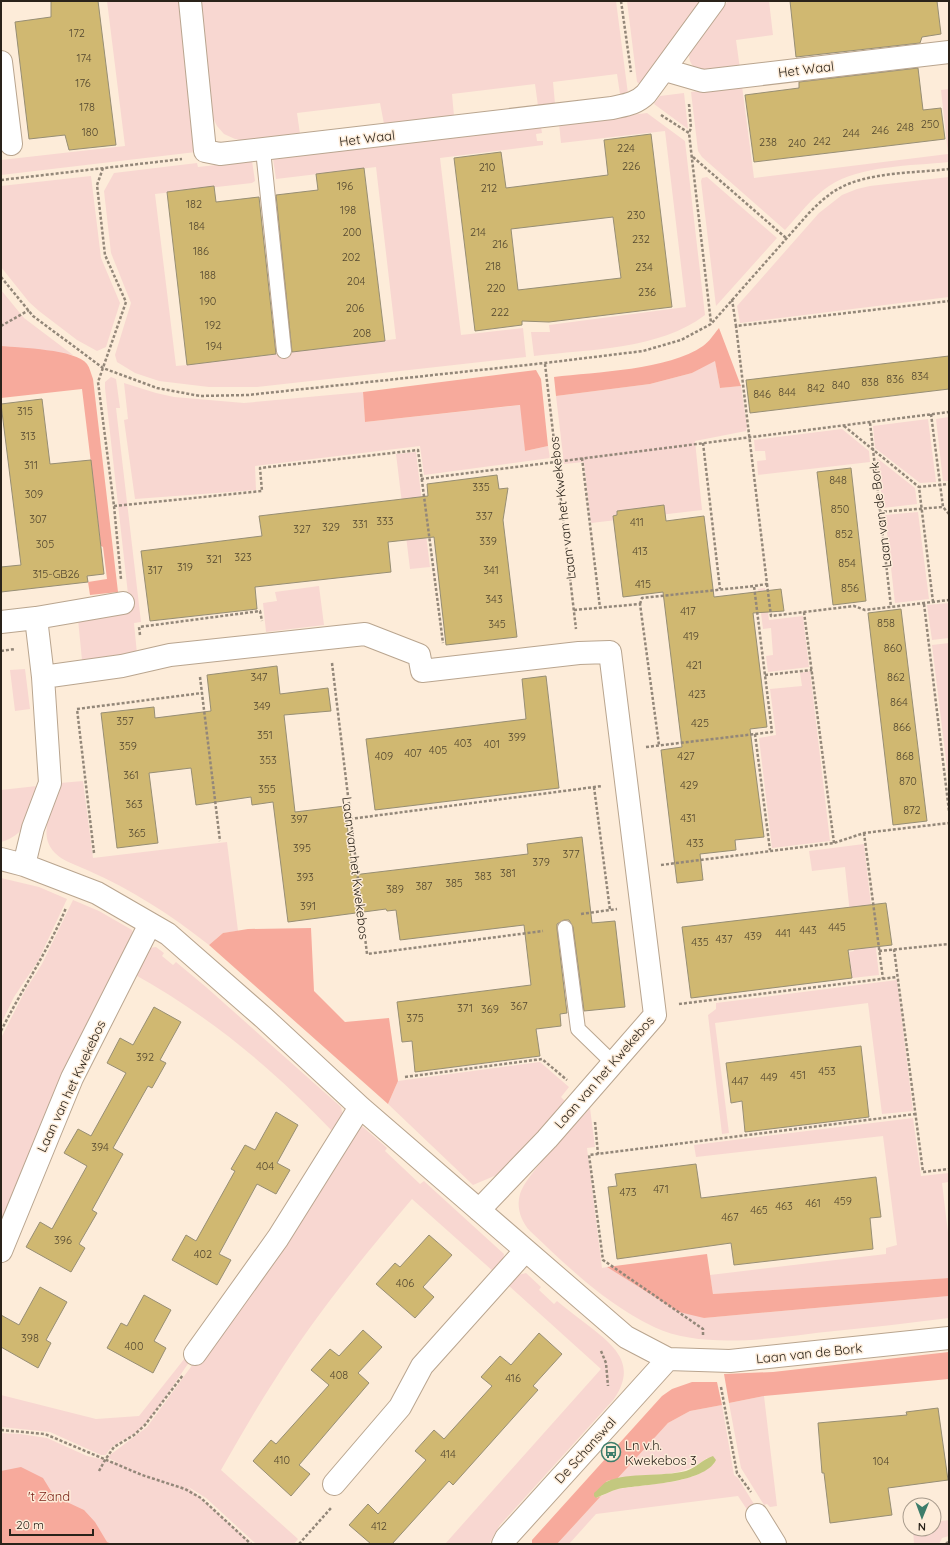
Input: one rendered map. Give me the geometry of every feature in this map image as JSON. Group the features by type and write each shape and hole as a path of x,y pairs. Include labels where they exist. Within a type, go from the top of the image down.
{"street":[{"path":"190,1 205,151"},
{"path":"640,101 665,70 714,1"},
{"name":"Het Waal","path":"665,70 703,81 949,52"},
{"path":"1,62 11,144"},
{"name":"Het Waal","path":"205,151 220,154 264,150 612,108 640,101"},
{"path":"1,622 36,618 123,603"},
{"path":"24,865 33,828 50,783 43,677 36,618"},
{"name":"Laan van het Kwekebos","path":"43,677 122,666 170,655 366,634 419,655 422,672 579,653 610,652 655,1015 547,1139 479,1210"},
{"path":"1,859 24,865 97,893 168,934 264,1018 360,1108 626,1337 668,1359"},
{"name":"Laan van het Kwekebos","path":"1,1251 72,1078 150,924"},
{"path":"195,1354 278,1238 360,1108"},
{"path":"334,1484 400,1407 422,1366 525,1251"},
{"name":"Laan van de Bork","path":"668,1359 730,1362 949,1338"},
{"name":"De Schanswal","path":"503,1544 511,1532 668,1359"},
{"path":"757,1515 775,1544"}],"lane":[{"path":"264,150 284,351"},
{"path":"565,928 578,1029 613,1063"}],"path":[{"path":"621,1 633,91 640,101 689,133 711,324"},
{"path":"1,180 194,158 205,151"},
{"path":"692,157 786,238"},
{"path":"103,168 98,185 106,255 126,302 98,382 114,506 123,603"},
{"path":"1,276 33,316 103,368 157,388 207,396 248,395 545,364 643,351 681,340 711,324 786,238 823,200 838,189 857,181 871,178 949,169"},
{"path":"732,299 771,616 854,606 865,610 949,600"},
{"path":"736,326 949,301"},
{"path":"1,326 29,310"},
{"name":"Laan van het Kwekebos","path":"545,364 579,653"},
{"path":"421,479 556,460 949,412"},
{"path":"931,414 942,507 949,514"},
{"name":"Laan van de Bork","path":"870,422 879,512 891,607"},
{"path":"844,426 919,487 933,602"},
{"path":"703,443 720,589"},
{"path":"114,506 262,491 260,468 418,450 447,669"},
{"name":"Laan van het Kwekebos","path":"582,458 600,608"},
{"path":"919,487 949,484"},
{"path":"879,512 921,507 942,507"},
{"path":"640,604 642,598 767,584"},
{"path":"622,750 772,732 754,586"},
{"path":"924,603 949,812"},
{"path":"804,612 834,843"},
{"name":"Laan van het Kwekebos","path":"329,638 367,954 565,928"},
{"path":"197,652 220,841"},
{"path":"765,675 812,670"},
{"path":"94,854 77,709 202,693"},
{"path":"755,734 770,850"},
{"path":"350,819 626,783"},
{"path":"594,787 610,910"},
{"path":"637,869 770,850 834,843 864,833 949,823"},
{"path":"864,833 883,979"},
{"path":"1,1031 19,996 41,962 76,885"},
{"path":"565,928 563,916 642,905"},
{"path":"879,951 949,944"},
{"path":"894,949 922,1172 949,1169"},
{"path":"654,1007 897,977"},
{"path":"405,1076 542,1059 594,1102 598,1154"},
{"path":"701,1360 704,1339 703,1329 603,1260 589,1155 915,1114"},
{"path":"596,1347 602,1352 606,1363 608,1386 612,1394 624,1407"},
{"path":"99,1471 104,1460 114,1447 134,1435 145,1425 188,1370 195,1354"},
{"path":"721,1385 737,1473 762,1507 757,1515"},
{"path":"1,1430 45,1434 104,1460 185,1489 202,1498 251,1544"},
{"path":"299,1544 337,1501 334,1484"},
{"path":"946,1544 949,1541"}],"green space":[{"path":"107,1 180,1 196,152 1,175 1,160 125,146"},
{"path":"201,1 616,1 628,94 621,96 617,74 553,82 555,104 538,106 535,84 452,94 454,116 384,124 380,103 297,113 300,134 246,141 235,139 224,134 217,126 213,118"},
{"path":"627,1 702,1 641,85 637,82"},
{"path":"728,1 769,1 773,35 736,40 740,69 709,72 695,68 691,63 689,55"},
{"path":"742,86 754,178 948,154 941,90 949,89 949,162 871,170 842,179 817,195 785,230 702,157 698,151 691,92"},
{"path":"684,93 688,129 654,104 660,96"},
{"path":"647,113 685,141 705,315 687,327 645,342 601,349 534,356 531,332 550,332 549,325 686,307 665,131 561,143 559,124"},
{"path":"541,127 542,133 536,134 537,141 543,141 543,145 440,158 461,335 523,328 526,357 257,387 209,387 159,381 135,373 117,362 115,355 131,303 111,253 104,191 114,173 197,163 198,167 252,161 255,181 252,183 155,194 176,366 187,365 396,339 376,167 276,179 273,159"},
{"path":"91,176 101,258 120,303 106,347 97,351 77,340 39,311 29,302 1,267 1,186"},
{"path":"707,177 777,238 716,306 701,181 702,178"},
{"path":"949,177 949,297 740,323 737,306 819,213 842,195 870,186"},
{"path":"1,290 24,318 73,355 1,346"},
{"path":"719,328 741,386 720,388 715,361 692,373 650,384 556,396 554,377 631,369 671,360 689,354 703,346"},
{"path":"1,346 60,352 81,359 89,367 93,379 118,592 90,595 88,582 107,579 103,547 101,546 82,389 1,398"},
{"path":"715,360 720,388 741,386 747,426 746,431 695,441 702,510 591,523 584,462 564,464 556,396 650,384 692,373"},
{"path":"536,370 541,379 548,446 525,451 520,405 365,422 363,392"},
{"path":"111,377 116,379 120,408 116,408 141,622 134,623 137,654 82,660 78,619 130,612 105,388 105,382"},
{"path":"124,383 174,397 244,403 363,392 365,422 521,405 525,451 548,446 550,458 424,475 420,446 255,466 256,490 135,499 124,420 128,419"},
{"path":"949,417 949,481 943,481 936,419"},
{"path":"928,419 936,482 920,483 875,448 873,426"},
{"path":"842,429 869,451 870,462 758,475 757,461 766,460 765,451 755,451 754,440"},
{"path":"416,452 430,567 410,569 396,454"},
{"path":"877,458 915,488 917,504 883,508"},
{"path":"918,512 929,599 895,603 885,515"},
{"path":"319,586 324,625 266,632 263,603 277,601 275,592"},
{"path":"765,588 769,620 803,616 809,667 768,672 766,656 773,655 771,628 763,629 758,589"},
{"path":"949,603 949,638 932,640 927,605"},
{"path":"949,643 949,785 932,645"},
{"path":"25,669 30,709 15,711 10,670"},
{"path":"810,671 830,841 772,848 759,738 776,735 770,689 802,686 800,673"},
{"path":"83,781 93,858 227,842 238,931 223,933 209,945 180,923 135,894 103,877 64,860 55,853 48,842 47,828 50,812 60,783"},
{"path":"37,786 26,824 15,835 1,842 1,790"},
{"path":"864,844 879,975 852,978 849,952 854,951 845,867 812,871 809,851"},
{"path":"1,878 39,887 67,899 38,961 14,997 1,1024"},
{"path":"73,900 99,911 132,930 133,935 1,1233 1,1038 26,989 42,964"},
{"path":"311,928 314,991 345,1022 389,1018 398,1081 388,1104 209,945 223,933 248,929"},
{"path":"156,947 164,953 162,956 173,965 176,962 206,987 341,1107 343,1117 334,1133 264,1065 239,1045 188,1007 132,973 149,948"},
{"path":"897,980 913,1111 882,1114 868,1003 715,1023 729,1133 722,1134 708,1015 716,1009 716,1003"},
{"path":"540,1062 569,1087 561,1097 568,1104 499,1174 473,1185 388,1104 398,1081"},
{"path":"590,1108 595,1147 587,1148 602,1268 607,1267 704,1318 949,1296 949,1318 784,1337 716,1340 673,1334 636,1318 588,1284 559,1258 530,1231 520,1214 519,1199 524,1185 551,1151"},
{"path":"913,1118 921,1176 949,1173 949,1182 942,1183 949,1241 949,1278 713,1294 710,1275 886,1254 886,1248 897,1245 883,1136 696,1157 694,1145"},
{"name":"'t Zand","path":"362,1126 387,1148 385,1151 420,1184 424,1181 504,1254 503,1260 494,1272 412,1199 357,1265 322,1311 289,1357 253,1414 221,1470 298,1539 294,1544 256,1544 206,1498 187,1486 253,1544 1,1544 1,1433 47,1438 87,1456 119,1463 108,1458 147,1427 193,1364 357,1127"},
{"path":"707,1254 713,1294 949,1278 949,1296 704,1318 679,1312 607,1267"},
{"path":"526,1273 541,1287 539,1290 554,1304 557,1301 608,1341 615,1349 623,1366 624,1376 621,1387 614,1399 500,1525 489,1544 445,1544 601,1369 508,1285 518,1275"},
{"path":"949,1352 949,1379 764,1396 729,1403 724,1374 773,1372"},
{"path":"185,1358 190,1361 147,1422 136,1432 113,1446 106,1455 101,1455 50,1432 1,1427 1,1395 96,1419 139,1416"},
{"path":"692,1382 717,1382 722,1405 690,1411 668,1423 617,1479 607,1481 596,1498 601,1496 557,1544 532,1544 532,1540 662,1396 672,1389"},
{"path":"764,1396 777,1506 770,1507 767,1504 764,1505 741,1468 729,1403"},
{"path":"722,1405 734,1475 738,1478 757,1509 750,1514 738,1496 596,1514 569,1544 557,1544 601,1496 617,1489 677,1481 697,1475 714,1464 707,1458 685,1470 674,1473 617,1479 668,1423 690,1411"},
{"name":"'t Zand","path":"21,1467 43,1478 54,1496 84,1510 95,1522 107,1542 112,1544 1,1544 1,1471"},
{"path":"949,1520 949,1536 942,1538 939,1544 914,1544 914,1537 942,1537 942,1521"}],"shaded area":[{"path":"713,1456 716,1460 709,1468 699,1474 672,1482 618,1489 596,1498 594,1496 594,1493 604,1483 616,1478 686,1471"}],"building":[{"path":"51,1 98,1 116,145 69,150 65,135 29,139 15,22 51,17"},
{"path":"790,1 937,1 941,34 922,37 920,43 796,57"},
{"path":"918,68 923,110 941,108 945,139 754,162 745,95 799,88 799,82"},
{"path":"651,134 672,307 549,322 522,321 522,325 475,331 454,158 501,152 506,188 608,175 604,140","holes":["613,217 621,278 518,290 511,229"]},
{"path":"364,168 385,341 292,352 276,195 318,190 316,174"},
{"path":"214,186 216,202 259,197 276,354 187,365 167,192"},
{"path":"949,356 949,389 750,413 746,380"},
{"path":"42,399 50,464 91,460 104,574 87,576 88,582 1,592 1,567 21,565 1,404"},
{"path":"851,468 866,601 833,605 817,472"},
{"path":"497,475 499,489 508,488 503,520 517,637 446,645 434,537 388,542 391,572 255,587 257,609 150,621 141,551 262,536 259,516 428,496 427,484"},
{"path":"664,505 666,521 704,516 714,597 781,589 784,611 753,613 767,727 750,729 764,837 735,840 736,850 700,854 703,880 677,883 661,750 682,747 663,592 623,597 613,516 617,515 617,511"},
{"path":"901,609 927,821 893,825 868,613"},
{"path":"277,666 280,694 328,688 331,711 284,715 295,812 345,806 353,875 528,854 527,844 582,837 592,923 615,921 625,1007 584,1011 573,927 569,920 564,920 557,924 557,929 567,1013 560,1014 561,1026 536,1029 540,1056 415,1072 412,1041 402,1042 397,1002 531,985 524,925 400,940 396,910 387,911 386,909 288,922 273,802 252,805 251,797 196,805 191,768 149,773 158,843 117,848 101,713 154,707 155,718 211,711 207,675"},
{"path":"546,676 559,788 375,810 366,739 526,719 522,679"},
{"path":"886,903 892,945 848,950 852,978 691,998 682,927"},
{"path":"154,1007 181,1022 160,1060 166,1063 152,1088 148,1086 113,1148 123,1154 92,1210 97,1213 79,1244 85,1248 71,1272 26,1247 40,1222 52,1229 87,1166 64,1153 78,1129 91,1136 126,1073 107,1063 120,1038 133,1045"},
{"path":"861,1046 869,1117 745,1132 742,1101 731,1103 726,1063"},
{"path":"276,1112 298,1125 277,1163 290,1170 276,1194 257,1184 219,1254 231,1260 217,1285 172,1260 186,1235 196,1241 235,1171 231,1169 245,1145 255,1150"},
{"path":"696,1164 701,1198 876,1177 881,1217 870,1218 873,1249 734,1265 731,1243 617,1259 608,1187 617,1186 615,1174"},
{"path":"429,1235 452,1255 423,1287 434,1297 415,1318 376,1284 395,1263 400,1267"},
{"path":"40,1287 67,1302 46,1340 51,1343 38,1368 1,1347 1,1315 19,1325"},
{"path":"144,1295 171,1310 154,1341 166,1348 153,1373 107,1348 121,1323 127,1326"},
{"path":"363,1330 382,1347 358,1373 369,1383 299,1465 310,1474 291,1496 253,1461 271,1440 276,1444 329,1385 311,1370 330,1349 339,1356"},
{"path":"539,1333 562,1354 533,1386 538,1390 453,1485 449,1481 392,1544 371,1544 349,1525 368,1504 378,1514 426,1460 415,1451 434,1430 444,1439 492,1386 481,1377 500,1356 511,1365"},
{"path":"938,1408 948,1480 888,1488 892,1515 830,1523 824,1473 822,1473 818,1423 907,1415 906,1412"}],"place":[{"name":"Ln v.h. Kwekebos 3","path":"611,1452"}]}
